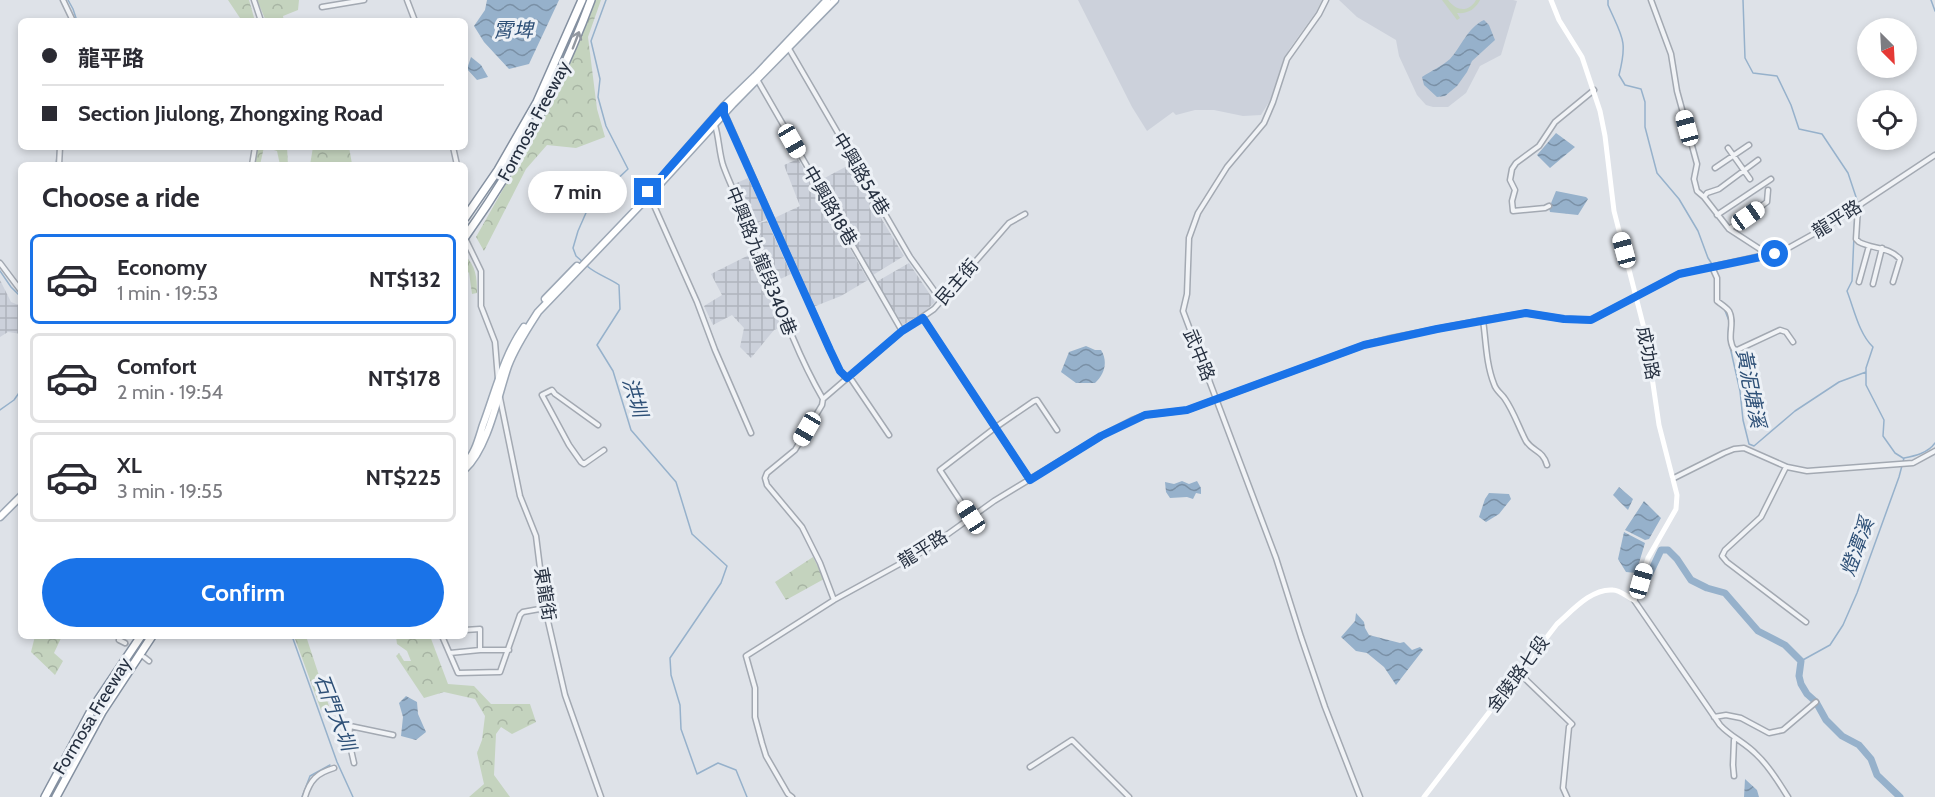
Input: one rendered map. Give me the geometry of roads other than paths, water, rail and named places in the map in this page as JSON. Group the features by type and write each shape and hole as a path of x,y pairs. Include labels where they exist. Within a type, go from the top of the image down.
{"highway":[{"name":"Formosa Freeway","path":"468,214 498,170 537,102 582,0"},
{"name":"Formosa Freeway","path":"468,232 508,172 540,113 574,46 591,0"},
{"name":"Formosa Freeway","path":"45,797 92,709 139,639"},
{"name":"Formosa Freeway","path":"56,797 102,712 151,639"}],"main road":[{"path":"468,465 478,452 509,354 520,333 554,289 580,266 714,122 758,81 827,0"},
{"path":"714,122 724,106 835,0"},
{"path":"468,460 499,390"},
{"path":"0,517 18,499"}],"street":[{"path":"63,0 72,18"},
{"path":"254,0 260,18"},
{"path":"322,8 364,0"},
{"path":"407,0 415,18"},
{"name":"武中路","path":"1326,0 1319,14 1287,59 1273,102 1263,123 1227,167 1202,203 1189,238 1183,311 1276,558 1325,707 1360,797"},
{"name":"成功路","path":"1551,0 1559,20 1582,57 1594,90 1605,136 1611,199 1646,336 1659,425 1677,495 1676,509 1648,558 1634,600"},
{"path":"1651,0 1671,54 1677,91 1697,164 1694,179 1697,191 1729,229 1770,255"},
{"name":"中興路54巷","path":"787,46 910,257 941,300"},
{"name":"中興路18巷","path":"758,81 902,331"},
{"path":"1549,206 1513,211 1512,201 1515,190 1510,180 1512,169 1516,163 1539,146 1555,122 1594,90"},
{"path":"724,106 724,114 840,371 848,377 889,435"},
{"name":"中興路九龍段340巷","path":"714,122 722,163 755,238 788,330 822,399"},
{"path":"1715,168 1749,145"},
{"path":"1728,147 1750,179"},
{"name":"龍平路","path":"792,797 766,756 754,717 755,688 746,656 834,600 927,549 971,517 1101,436 1145,415 1187,410 1364,345 1526,313 1564,319 1591,320 1679,274 1770,255 1789,248 1935,155"},
{"path":"1704,197 1707,193 1719,189 1758,160"},
{"path":"1717,215 1771,179"},
{"path":"1729,229 1767,202 1768,190"},
{"path":"648,194 697,302 714,350 751,433"},
{"path":"1858,206 1856,238 1862,245 1882,248 1900,259 1893,282"},
{"name":"民主街","path":"834,600 820,563 802,527 767,485 765,478 767,473 795,450 822,405 822,399 902,331 923,318 1009,224 1025,214"},
{"name":"東龍街","path":"468,244 481,271 481,306 495,342 499,390 520,496 536,536 546,608 565,695 599,796"},
{"path":"1859,282 1869,246"},
{"path":"1873,284 1882,248"},
{"path":"0,263 18,287"},
{"path":"1712,267 1717,278 1717,301 1728,310 1730,316 1729,335 1735,351 1780,330 1786,332 1793,342"},
{"path":"923,318 1030,480"},
{"path":"1483,320 1486,351 1493,383 1507,401 1527,442 1545,457 1547,465"},
{"path":"598,425 552,390 542,395 569,445 581,462 584,464 604,450"},
{"path":"971,517 940,470 996,427 1037,400 1057,430"},
{"path":"1674,478 1734,449 1744,448 1797,470 1816,471 1913,463 1935,451"},
{"path":"1786,467 1761,517 1725,550 1722,556 1726,562 1806,622"},
{"name":"金陵路七段","path":"1428,795 1557,624 1588,598 1602,591 1615,590 1634,600"},
{"path":"1634,600 1724,730 1756,753 1788,797"},
{"path":"443,639 458,673 500,672 520,615 523,612 546,608"},
{"path":"468,630 480,629 480,650"},
{"path":"119,640 125,644"},
{"path":"450,653 509,650"},
{"path":"1519,673 1572,724 1569,727 1563,788 1567,797"},
{"path":"1714,717 1726,715 1741,718 1768,733 1783,730 1816,702"},
{"path":"354,763 349,741 350,726 393,735"},
{"path":"1734,739 1734,776"},
{"path":"1030,767 1072,740 1129,797"},
{"path":"305,797 309,784 314,778 323,771 334,768"}],"water":[{"name":"霄埤","path":"487,0 559,0 529,64 509,69 484,42 474,26 485,10"},
{"path":"1484,20 1489,25 1495,40 1472,61 1457,86 1445,96 1437,97 1424,85 1422,77 1450,59 1469,32"},
{"path":"471,57 481,65 488,77 477,80 468,70"},
{"path":"1556,133 1575,147 1550,168 1537,155"},
{"path":"1556,191 1588,199 1578,215 1550,212 1549,208"},
{"path":"1086,346 1101,350 1104,367 1095,383 1076,383 1061,372 1069,352"},
{"path":"1182,481 1189,484 1197,481 1201,494 1196,493 1193,499 1170,498 1166,492 1165,482 1174,484"},
{"path":"1619,487 1633,499 1628,510 1613,495"},
{"path":"1489,493 1509,494 1511,499 1499,514 1486,522 1479,517"},
{"path":"1644,501 1661,518 1649,539 1645,540 1625,530"},
{"path":"1624,532 1645,543 1636,573 1626,572 1618,559"},
{"path":"1356,613 1364,622 1369,635 1404,642 1412,650 1420,647 1423,650 1396,685 1384,667 1367,653 1356,651 1341,637 1355,621"},
{"path":"406,696 417,702 418,714 426,732 416,740 401,736 403,717 399,703"},
{"path":"1745,779 1757,790 1759,797 1744,797"}],"waterway":[{"path":"68,0 76,18"},
{"name":"洪圳","path":"584,263 576,256 573,248 589,206 628,169 606,126 598,97 600,79 591,41 606,0"},
{"name":"黃泥塘溪","path":"1608,0 1622,39 1623,54 1619,75 1625,85 1641,89 1645,102 1645,127 1657,173 1679,199 1698,231 1712,264"},
{"name":"黃泥塘溪","path":"1743,0 1745,58 1753,73 1777,76 1791,105 1799,129 1822,134 1848,173 1857,204"},
{"name":"燈潭溪","path":"1931,0 1935,11"},
{"path":"56,162 58,150"},
{"name":"黃泥塘溪","path":"1855,213 1852,281 1847,291 1860,328 1873,347 1866,368 1866,385 1884,420 1883,436 1895,453 1903,458"},
{"name":"洪圳","path":"587,266 619,285 620,309 597,345 613,371 631,430 676,482 692,534 727,566 721,583 670,658 671,675 680,705 681,729 697,774 718,763 736,770 747,797"},
{"name":"黃泥塘溪","path":"1716,270 1718,278"},
{"path":"0,271 18,294"},
{"name":"黃泥塘溪","path":"1724,308 1729,321 1728,338 1749,444 1754,446 1795,411 1839,382 1866,372"},
{"path":"0,410 18,394"},
{"name":"燈潭溪","path":"1801,661 1830,645 1843,625 1857,593 1904,458 1925,452 1935,443"},
{"path":"1645,584 1661,550 1668,550 1691,580 1725,593 1758,631 1785,645 1801,661 1799,676 1807,694 1816,702 1826,720 1842,736 1859,745 1871,759 1877,775 1900,797"},
{"name":"石門大圳","path":"293,639 337,762 353,797"},
{"path":"302,797 310,776 330,765"}],"tunnel":[{"path":"125,643 141,655"}]}
